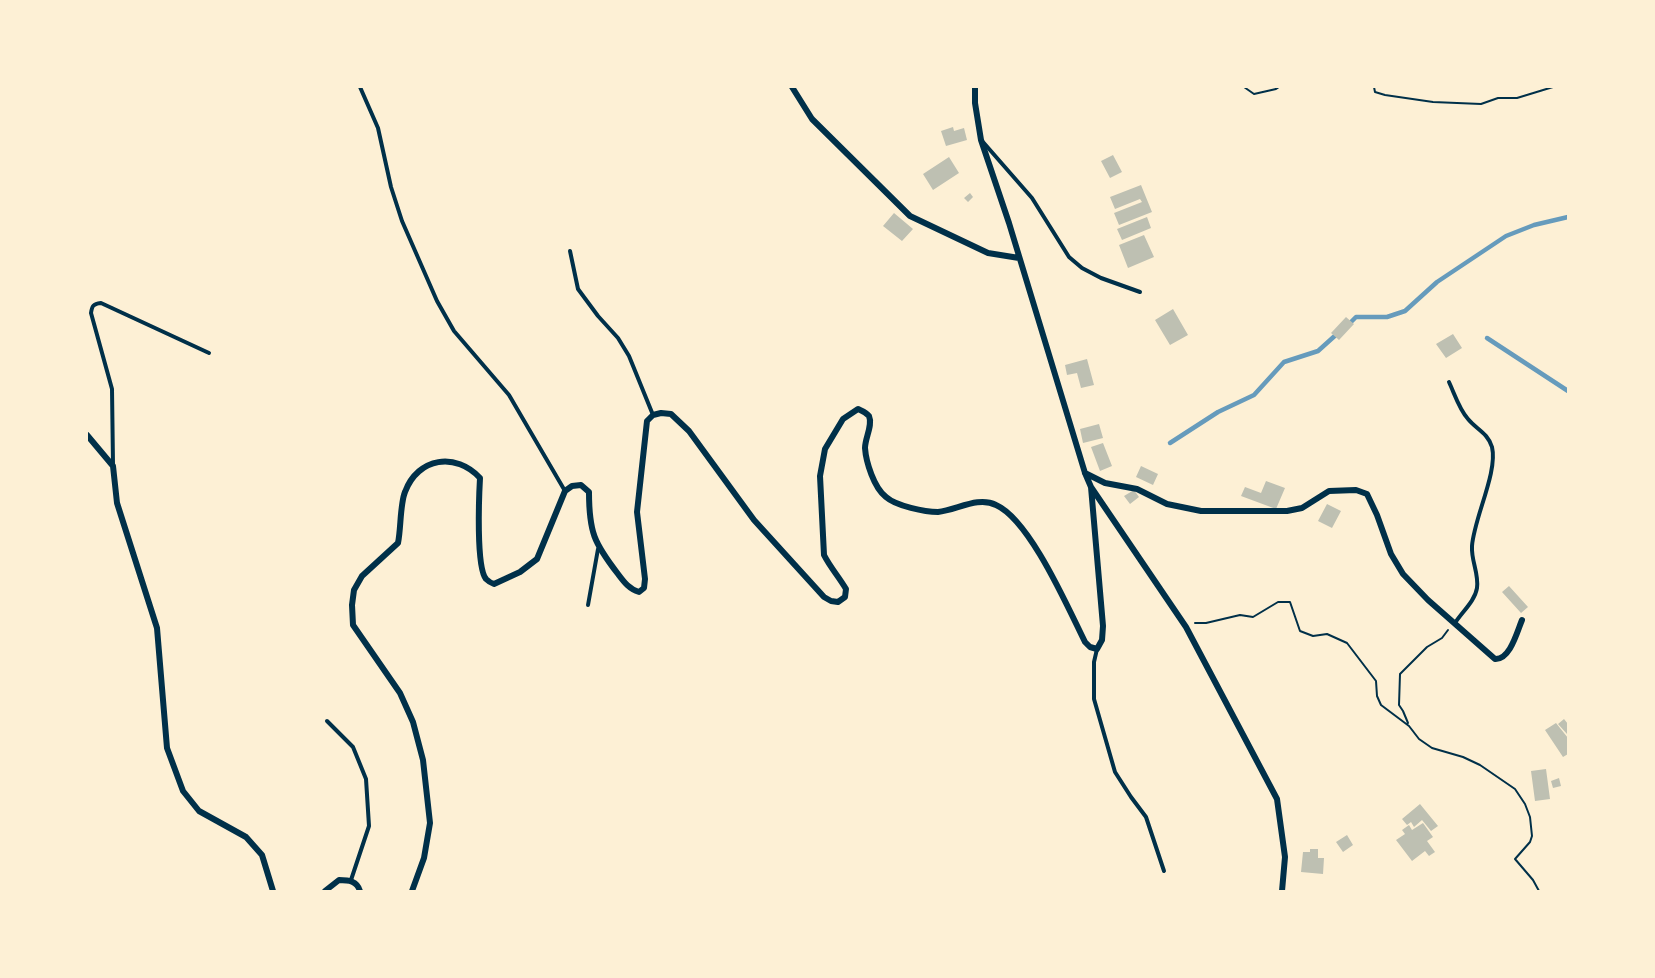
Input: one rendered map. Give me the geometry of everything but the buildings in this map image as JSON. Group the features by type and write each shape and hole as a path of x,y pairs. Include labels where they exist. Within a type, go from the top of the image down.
{"street":[{"path":"792,87 812,119 910,216 988,253 1019,258"},
{"path":"975,87 981,140 1085,473 1091,487 1186,627 1277,799 1285,857 1282,891"},
{"path":"412,891 424,858 430,823 423,760 413,722 400,693 353,625 354,590 362,576 398,543 404,495 411,477 425,466 440,461 455,462 472,469 480,478 477,514 482,571 486,581 494,584 520,572 537,559 565,491 572,486 581,485 589,492 591,527 598,549 632,590 639,592 644,588 645,568 637,512 645,429 647,421 653,415 671,414 689,431 754,520 824,597 838,602 844,597 846,589 824,555 820,476 825,449 843,419 858,409 867,413 870,419 865,448 870,475 885,497 920,510 938,512 981,502 995,504 1008,513 1031,540 1084,642 1097,649 1102,640 1103,626 1091,487"},
{"path":"87,435 113,465 117,503 157,628 167,748 183,791 199,811 246,837 262,855 273,891"},
{"path":"1085,473 1105,483 1137,489 1167,504 1201,511 1287,512 1302,508 1329,491 1356,490 1367,494 1377,514 1391,554 1403,574 1428,600 1495,659 1507,655 1522,620"},
{"path":"326,891 339,880 351,880 359,886 360,891"}],"lane":[{"path":"360,87 378,129 391,186 402,221 436,301 454,330 509,395 565,491"},
{"path":"981,140 1032,198 1069,257 1082,268 1101,278 1140,292"},
{"path":"570,251 578,289 618,338 629,356 653,415"},
{"path":"113,465 112,388 91,313 92,307 100,303 209,354"},
{"path":"1449,382 1462,411 1470,422 1485,434 1492,447 1492,458 1472,548 1477,588 1474,597 1455,622"},
{"path":"588,605 598,549"},
{"path":"1097,649 1094,662 1094,699 1115,772 1146,817 1164,872"},
{"path":"327,721 353,747 366,779 369,826 351,880"}],"path":[{"path":"1244,87 1254,94 1279,87"},
{"path":"1374,87 1375,92 1398,98 1481,104 1498,98 1516,98 1553,87"},
{"path":"1186,627 1195,623 1206,623 1240,615 1253,617 1278,602 1290,602 1300,631 1313,636 1327,634 1347,643 1376,681 1380,705 1409,726 1419,739 1432,748 1463,757 1480,765 1515,789 1530,817 1532,836 1530,842 1515,859 1539,891"},
{"path":"1409,726 1404,711 1399,705 1400,674 1427,647 1442,638 1455,622"}],"waterway":[{"path":"1349,324 1356,317 1387,317 1405,311 1437,282 1506,236 1534,225 1568,217"},
{"path":"1170,443 1218,412 1254,395 1284,362 1318,351 1338,333"},
{"path":"1487,338 1568,391"}]}
